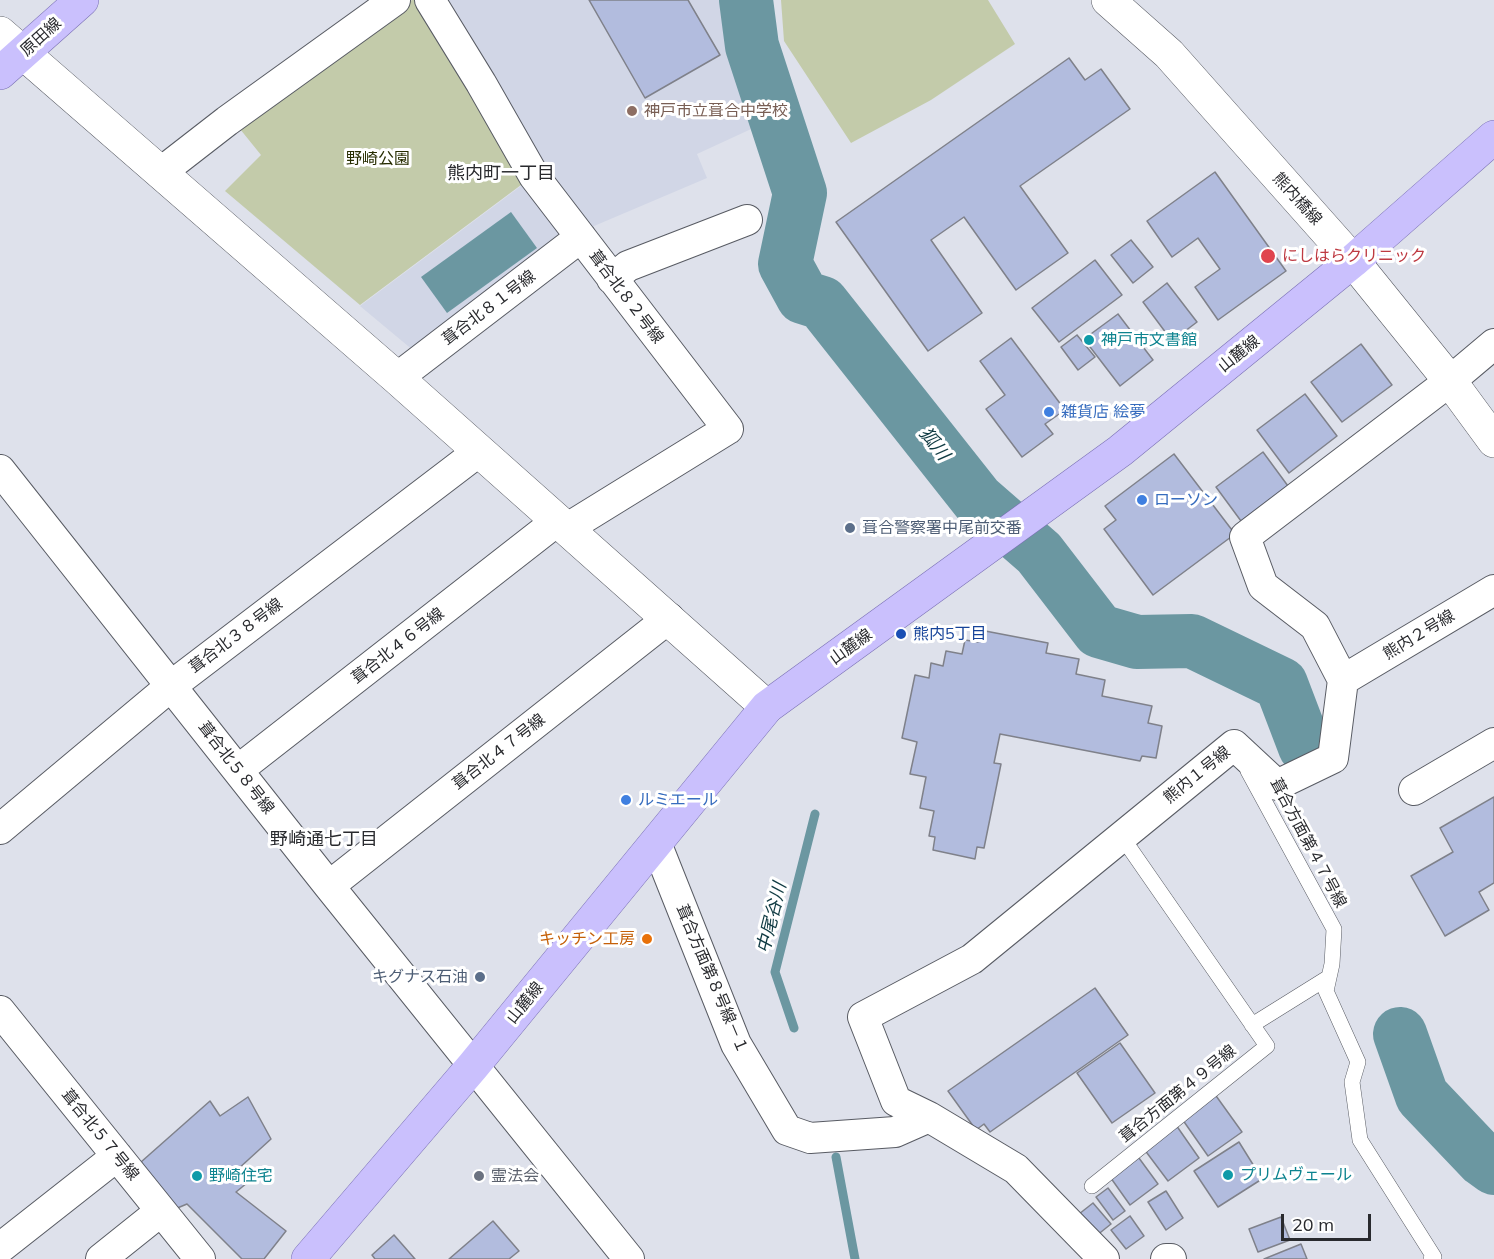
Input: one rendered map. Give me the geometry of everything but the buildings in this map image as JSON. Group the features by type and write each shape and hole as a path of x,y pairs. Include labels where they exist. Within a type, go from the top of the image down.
{"main road":[{"name":"原田線","path":"8,53 82,0"},
{"name":"山麓線","path":"308,1259 473,1066 767,707 1120,451 1353,261 1494,136"}],"street":[{"path":"160,173 227,121 395,0"},
{"name":"葺合北８２号線","path":"430,0 534,176 728,429 562,525"},
{"name":"熊内橋線","path":"1108,0 1169,54 1353,261 1450,381 1494,441"},
{"path":"8,53 160,173 669,618 767,707"},
{"path":"612,279 628,267 747,220"},
{"name":"葺合北８１号線","path":"396,378 581,237"},
{"path":"1343,680 1315,626 1263,586 1245,537 1450,381 1494,344"},
{"name":"葺合北３８号線","path":"0,829 171,686 478,452"},
{"name":"葺合北５８号線","path":"2,477 629,1259"},
{"name":"葺合北４６号線","path":"238,770 562,525"},
{"name":"熊内２号線","path":"1343,680 1494,590"},
{"name":"葺合北４７号線","path":"329,886 669,618"},
{"name":"熊内１号線","path":"928,1117 896,1101 863,1017 972,959 1234,745 1276,785 1333,758 1343,680"},
{"path":"1414,790 1494,743"},
{"name":"葺合方面第８号線－１","path":"656,843 736,1044 787,1130 810,1138 895,1132 928,1117"},
{"name":"葺合北５７号線","path":"0,1011 200,1259"},
{"path":"928,1117 1016,1169 1104,1259"},
{"path":"0,1248 117,1156"},
{"path":"101,1259 161,1211"},
{"path":"1166,1259 1171,1259"}],"lane":[{"name":"葺合方面第４７号線","path":"1234,745 1334,929 1326,991 1358,1062 1352,1082 1360,1140 1433,1258"},
{"name":"葺合方面第４９号線","path":"1092,1186 1267,1046 1122,837"},
{"path":"1252,1025 1329,977"}],"shaded area":[{"name":"神戸市立葺合中学校","path":"442,0 732,0 740,44 762,124 697,154 707,178 587,229 541,173"},
{"path":"525,183 567,237 414,351 360,306"}],"green space":[{"name":"野崎公園","path":"412,0 421,0 525,182 360,305 225,191 261,155 240,129"},
{"path":"781,0 988,0 1015,44 931,100 851,143 784,41"}],"water":[{"path":"511,212 537,248 447,313 421,277"}],"waterway":[{"name":"狐川","path":"746,0 752,46 800,193 785,264 803,297 822,303 977,499 1039,553 1099,631 1137,642 1192,641 1281,684 1305,747"},
{"name":"中尾谷川","path":"794,1028 775,972 815,814"},
{"path":"1400,1034 1422,1096 1483,1160 1494,1168"},
{"name":"中尾谷川","path":"836,1157 855,1259"}],"place":[{"name":"神戸市立葺合中学校","path":"632,111"},
{"name":"にしはらクリニック","path":"1268,256"},
{"name":"神戸市文書館","path":"1089,340"},
{"name":"雑貨店 絵夢","path":"1049,412"},
{"name":"ローソン","path":"1142,500"},
{"name":"葺合警察署中尾前交番","path":"850,528"},
{"name":"熊内5丁目","path":"901,634"},
{"name":"ルミエール","path":"626,800"},
{"name":"キッチン工房","path":"647,939"},
{"name":"キグナス石油","path":"480,977"},
{"name":"プリムヴェール","path":"1228,1175"},
{"name":"野崎住宅","path":"197,1176"},
{"name":"霊法会","path":"479,1176"}],"district":[{"name":"熊内町一丁目","path":"501,174"},
{"name":"野崎通七丁目","path":"324,840"}]}
